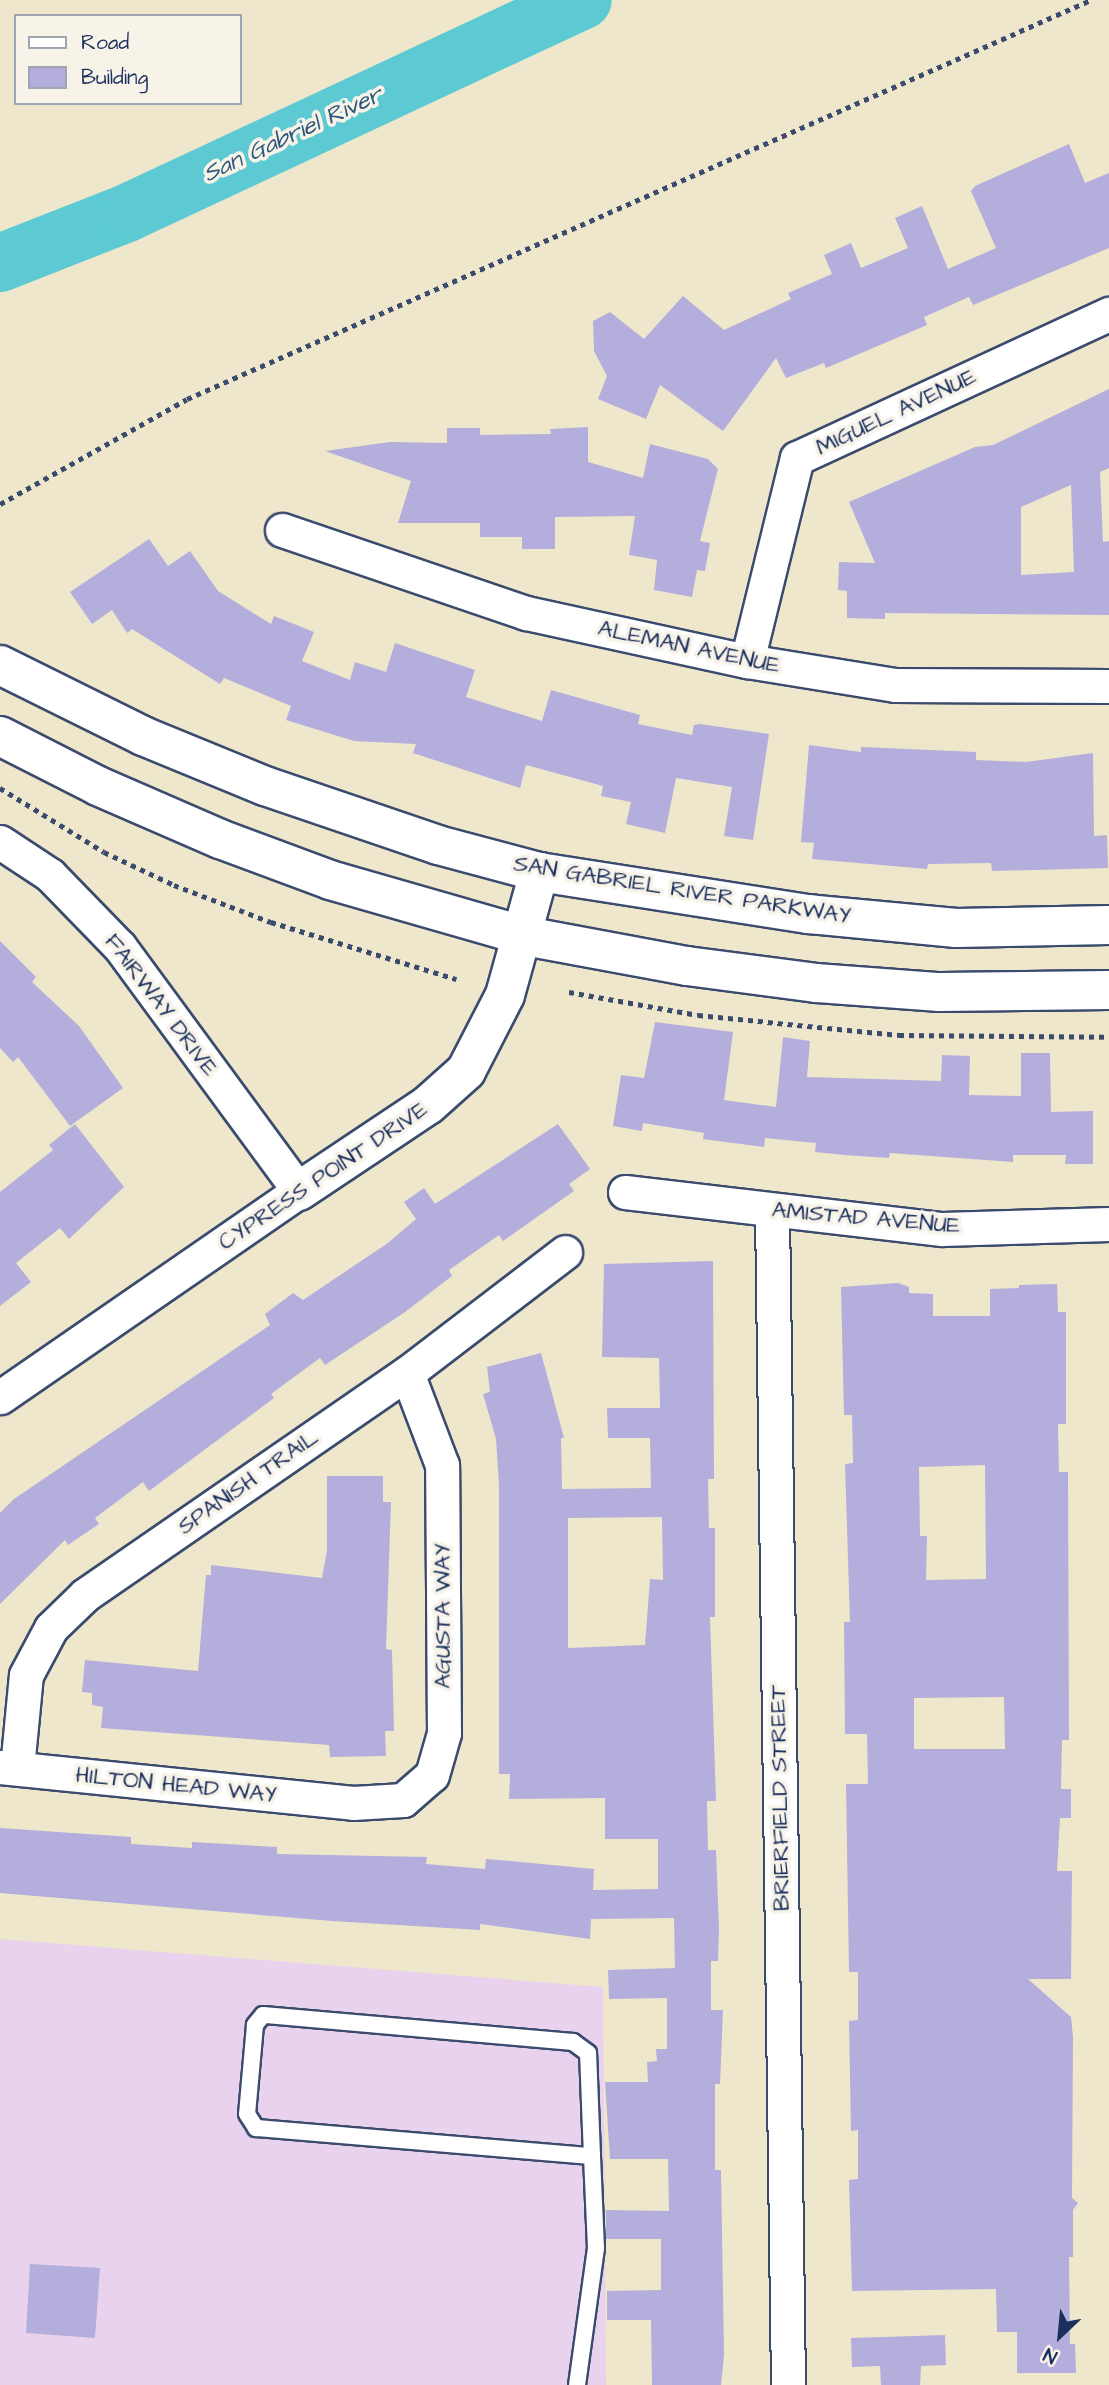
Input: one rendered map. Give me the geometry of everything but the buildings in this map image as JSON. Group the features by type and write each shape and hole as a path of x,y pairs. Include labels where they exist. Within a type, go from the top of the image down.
{"main road":[{"name":"SAN GABRIEL RIVER PARKWAY","path":"0,665 143,736 265,786 438,845 538,872 808,914 956,928 1109,925"},
{"path":"0,736 98,786 232,844 330,880 524,936 687,966 816,982 940,992 1109,990"},
{"name":"CYPRESS POINT DRIVE","path":"299,1191 428,1105 466,1070 504,999 524,936 538,872"}],"street":[{"name":"MIGUEL AVENUE","path":"747,661 797,458 1109,313"},
{"name":"ALEMAN AVENUE","path":"282,530 526,613 747,661 895,685 1109,686"},
{"name":"FAIRWAY DRIVE","path":"0,842 50,875 120,947 299,1191"},
{"name":"CYPRESS POINT DRIVE","path":"0,1397 299,1191"},
{"name":"AMISTAD AVENUE","path":"625,1192 943,1228 1109,1224"},
{"name":"BRIERFIELD STREET","path":"772,1210 788,2385"},
{"name":"SPANISH TRAIL","path":"8,1767 26,1675 51,1628 85,1595 407,1373 565,1252"},
{"name":"AGUSTA WAY","path":"352,1803 403,1800 432,1775 444,1733 442,1465 407,1373"},
{"name":"HILTON HEAD WAY","path":"8,1767 352,1803"}],"lane":[{"path":"577,2385 596,2248 588,2053 572,2042 263,2015 255,2025 247,2114 256,2127 592,2156"}],"path":[{"path":"0,504 187,399 1091,0"},
{"path":"0,788 104,852 174,885 283,926 456,979"},
{"path":"569,992 698,1015 899,1035 1109,1037"}],"shaded area":[{"path":"0,1939 603,1987 606,2385 0,2385"}],"waterway":[{"name":"San Gabriel River","path":"0,263 127,213 583,0"}]}
